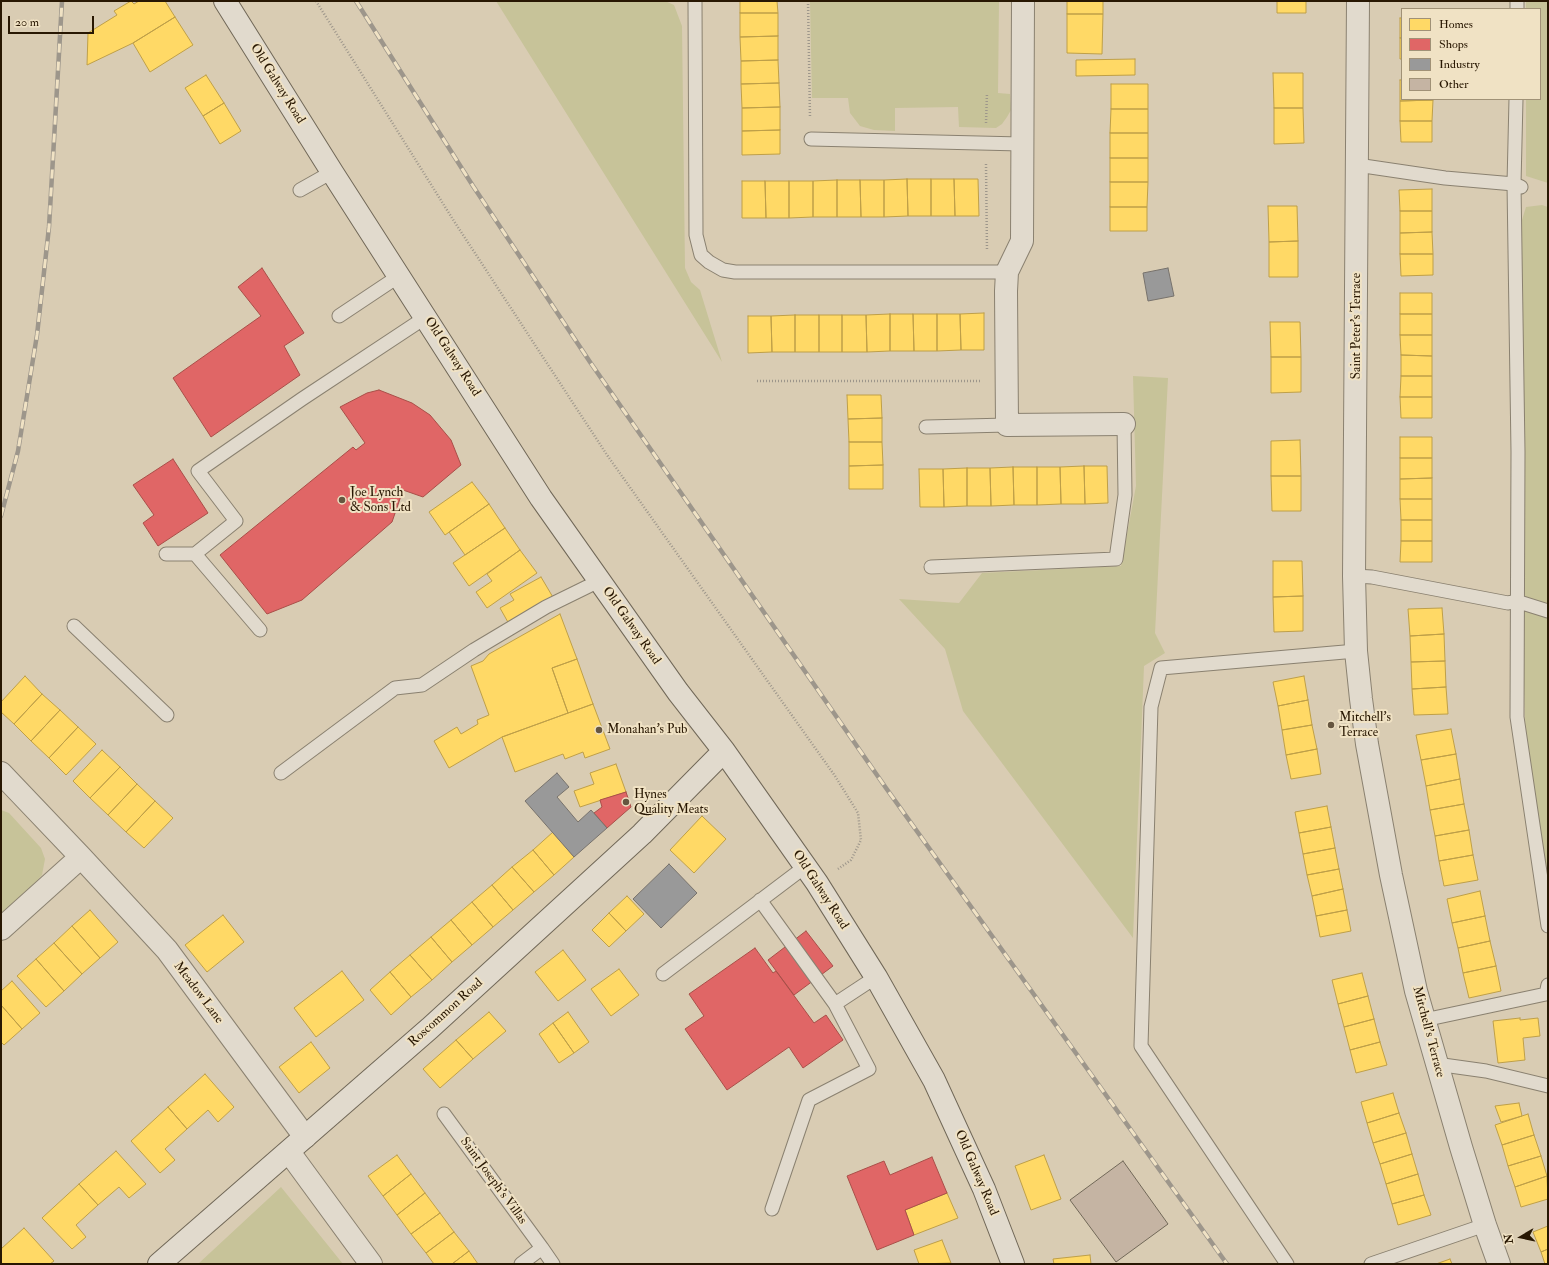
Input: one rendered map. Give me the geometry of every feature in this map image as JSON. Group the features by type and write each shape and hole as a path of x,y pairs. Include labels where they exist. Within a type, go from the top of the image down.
{"street":[{"name":"Old Galway Road","path":"225,1 332,172 542,498 678,692 724,751 806,866 876,977 917,1048 954,1122 984,1189 1013,1264"},
{"path":"1023,1 1021,144 1022,241 997,272 1005,320 1006,425 1124,424"},
{"name":"Saint Peter's Terrace","path":"1356,651 1354,576 1358,1"},
{"name":"Mitchell's Terrace","path":"1356,651 1369,759 1402,932 1436,1064 1485,1225 1499,1264"},
{"name":"Roscommon Road","path":"159,1264 430,1028 642,834 724,751"},
{"name":"Meadow Lane","path":"1,774 81,856 166,950 305,1137"},
{"path":"1,929 81,856"},
{"path":"289,1152 371,1264"}],"lane":[{"path":"695,1 696,235 701,255 709,262 723,270 735,272 997,272"},
{"path":"1516,100 1518,186 1516,601 1517,717 1548,926"},
{"path":"811,139 1021,144"},
{"path":"1357,165 1445,178 1518,186"},
{"path":"300,190 332,172"},
{"path":"339,316 399,276"},
{"path":"166,554 195,554 236,522 198,471 302,399 426,317"},
{"path":"931,567 1116,560 1125,495 1124,424"},
{"path":"926,426 1006,425"},
{"path":"195,554 260,630"},
{"path":"1354,576 1372,577 1508,603 1516,601 1548,611"},
{"path":"281,773 395,688 422,685 480,646 546,607 599,581"},
{"path":"74,626 167,715"},
{"path":"1287,1264 1140,1046 1152,707 1161,668 1356,651"},
{"path":"663,974 806,866"},
{"path":"760,900 835,1004 869,1069 809,1100 772,1209"},
{"path":"835,1004 876,977"},
{"path":"1424,1020 1546,994 1548,986"},
{"path":"1436,1064 1486,1072 1548,1086"},
{"name":"Saint Joseph's Villas","path":"444,1114 553,1264"},
{"path":"1371,1264 1485,1225"},
{"path":"521,1264 542,1248"}],"path":[{"path":"316,1 452,218 607,455 835,776 858,813 861,840 851,860 840,868"},
{"path":"808,1 811,139"},
{"path":"987,93 986,143 997,272"},
{"path":"757,381 982,381"}],"shaded area":[{"path":"496,1 665,1 674,5 682,26 685,268 691,282 700,290 722,362"},
{"path":"810,1 999,1 998,93 1010,94 1011,110 1002,124 996,128 959,127 958,107 895,108 895,131 874,130 860,126 850,113 848,98 812,98"},
{"path":"1526,1 1548,1 1548,183 1526,176 1526,100 1541,100 1541,8 1526,8"},
{"path":"1542,205 1548,207 1548,900 1527,780 1522,623 1521,223 1526,207"},
{"path":"1133,376 1168,378 1155,633 1165,653 1144,666 1133,938 963,711 945,649 899,599 959,603 982,573 1121,566 1136,486"},
{"path":"1,810 9,813 41,848 45,859 42,875 1,915"},
{"path":"281,1187 343,1264 198,1264"}],"building: Homes":[{"path":"131,1 134,4 139,1 165,1 175,17 133,43 87,65 88,33 117,15 114,11"},
{"path":"740,1 777,1 778,13 740,13"},
{"path":"1067,1 1103,1 1103,14 1067,14"},
{"path":"1277,1 1306,1 1306,13 1277,13"},
{"path":"740,13 778,13 778,36 740,37"},
{"path":"1067,14 1103,14 1102,54 1067,53"},
{"path":"175,17 193,45 150,72 133,43"},
{"path":"1400,18 1401,18 1401,38"},
{"path":"778,36 778,60 741,61 740,37"},
{"path":"1400,38 1401,38 1401,59"},
{"path":"1135,59 1135,75 1076,76 1076,60"},
{"path":"778,60 779,83 741,84 741,61"},
{"path":"1273,73 1303,73 1303,108 1274,108"},
{"path":"206,75 224,103 203,116 185,88"},
{"path":"1400,80 1401,100 1433,100 1400,101"},
{"path":"779,83 780,107 742,108 741,84"},
{"path":"1111,84 1148,84 1148,109 1111,109"},
{"path":"1433,100 1432,121 1400,121 1400,101"},
{"path":"224,103 241,131 220,144 203,116"},
{"path":"780,107 780,130 742,131 742,108"},
{"path":"1274,108 1303,108 1304,143 1274,144"},
{"path":"1111,109 1148,109 1148,133 1110,133"},
{"path":"1400,121 1432,121 1432,142 1401,142"},
{"path":"780,130 780,154 742,155 742,131"},
{"path":"1110,133 1148,133 1148,158 1110,158"},
{"path":"1110,158 1148,158 1148,182 1110,182"},
{"path":"907,179 908,216 884,217 884,180"},
{"path":"907,179 931,179 931,216 908,216"},
{"path":"931,179 954,179 955,216 931,216"},
{"path":"954,179 978,179 979,216 955,216"},
{"path":"837,180 837,217 813,217 813,181"},
{"path":"837,180 860,180 861,217 837,217"},
{"path":"860,180 884,180 884,217 861,217"},
{"path":"742,181 765,181 766,218 742,218"},
{"path":"765,181 789,181 789,218 766,218"},
{"path":"789,181 813,181 813,217 789,218"},
{"path":"1110,182 1148,182 1147,207 1110,207"},
{"path":"1432,189 1432,211 1400,211 1399,190"},
{"path":"1268,206 1297,206 1298,241 1269,242"},
{"path":"1110,207 1147,207 1147,231 1110,231"},
{"path":"1400,211 1432,211 1432,232 1400,233"},
{"path":"1432,232 1433,254 1400,254 1400,233"},
{"path":"1298,241 1298,277 1269,277 1269,242"},
{"path":"1400,254 1433,254 1433,275 1401,276"},
{"path":"1400,293 1432,293 1432,314 1400,314"},
{"path":"984,313 984,350 961,350 960,314"},
{"path":"890,314 890,351 867,352 866,315"},
{"path":"890,314 913,314 914,351 890,351"},
{"path":"913,314 937,314 937,351 914,351"},
{"path":"937,314 960,314 961,350 937,351"},
{"path":"1400,314 1432,314 1432,335 1400,335"},
{"path":"795,315 795,352 772,352 771,316"},
{"path":"795,315 819,315 819,352 795,352"},
{"path":"819,315 842,315 842,352 819,352"},
{"path":"842,315 866,315 867,352 842,352"},
{"path":"748,316 771,316 772,352 748,353"},
{"path":"1270,322 1300,322 1301,357 1271,357"},
{"path":"1400,335 1432,335 1432,356 1401,355"},
{"path":"1401,355 1432,356 1432,376 1401,376"},
{"path":"1271,357 1301,357 1301,392 1271,393"},
{"path":"1401,376 1432,376 1432,397 1400,397"},
{"path":"847,395 881,395 882,418 848,419"},
{"path":"1400,397 1432,397 1432,418 1401,418"},
{"path":"882,418 882,442 849,442 848,419"},
{"path":"1400,437 1432,437 1432,458 1400,458"},
{"path":"1300,440 1301,476 1271,476 1271,441"},
{"path":"849,442 882,442 883,465 849,466"},
{"path":"1400,458 1432,458 1432,478 1400,479"},
{"path":"883,465 883,489 849,489 849,466"},
{"path":"1084,466 1107,466 1108,503 1085,504"},
{"path":"1084,466 1085,504 1061,504 1060,467"},
{"path":"1013,467 1037,467 1037,505 1014,505"},
{"path":"1013,467 1014,505 991,506 990,468"},
{"path":"1037,467 1060,467 1061,504 1037,505"},
{"path":"967,468 990,468 991,506 967,506"},
{"path":"967,468 967,506 944,507 943,469"},
{"path":"919,469 943,469 944,507 920,507"},
{"path":"1271,476 1301,476 1301,511 1272,511"},
{"path":"1432,478 1432,499 1400,499 1400,479"},
{"path":"472,482 489,504 445,535 429,512"},
{"path":"1400,499 1432,499 1432,520 1401,520"},
{"path":"489,504 505,528 465,555 449,532"},
{"path":"1401,520 1432,520 1432,541 1401,541"},
{"path":"505,528 520,550 469,586 453,563"},
{"path":"1401,541 1432,541 1432,562 1400,562"},
{"path":"520,550 537,573 487,608 476,592 492,581 487,574"},
{"path":"1273,561 1302,561 1303,596 1273,597"},
{"path":"541,577 554,599 509,624 500,608 514,600 510,594"},
{"path":"1303,596 1303,631 1274,632 1273,597"},
{"path":"1442,608 1444,634 1410,636 1408,609"},
{"path":"560,614 577,659 552,668 568,713 502,737 449,768 434,741 457,727 461,734 478,724 477,720 489,715 471,666 483,661 489,654"},
{"path":"1444,634 1445,661 1411,662 1410,636"},
{"path":"577,659 593,704 568,713 552,668"},
{"path":"1445,661 1446,687 1412,689 1411,662"},
{"path":"25,676 42,694 14,724 1,712 1,702"},
{"path":"1304,676 1308,700 1278,706 1273,682"},
{"path":"1446,687 1448,714 1414,715 1412,689"},
{"path":"42,694 60,710 31,741 14,724"},
{"path":"1308,700 1312,725 1282,730 1278,706"},
{"path":"593,704 610,749 585,758 583,752 565,759 563,754 515,772 502,737"},
{"path":"60,710 78,727 49,758 31,741"},
{"path":"1312,725 1317,749 1286,755 1282,730"},
{"path":"78,727 96,744 66,775 49,758"},
{"path":"1451,729 1456,754 1421,760 1416,735"},
{"path":"1317,749 1321,774 1291,779 1286,755"},
{"path":"102,750 120,767 90,798 73,781"},
{"path":"1456,754 1460,779 1426,786 1421,760"},
{"path":"616,764 626,792 580,807 574,791 594,784 590,773"},
{"path":"120,767 137,784 108,815 90,798"},
{"path":"1460,779 1464,804 1430,810 1426,786"},
{"path":"137,784 155,801 126,832 108,815"},
{"path":"155,801 173,818 144,848 126,832"},
{"path":"1464,804 1469,830 1435,836 1430,810"},
{"path":"1327,806 1331,827 1299,833 1295,812"},
{"path":"702,816 726,839 694,873 670,850"},
{"path":"1331,827 1335,848 1303,854 1299,833"},
{"path":"1469,830 1473,855 1439,861 1435,836"},
{"path":"553,832 574,857 554,875 533,850"},
{"path":"1335,848 1339,869 1307,875 1303,854"},
{"path":"533,850 554,875 534,892 512,867"},
{"path":"1473,855 1478,880 1444,886 1439,861"},
{"path":"512,867 534,892 513,910 492,885"},
{"path":"1339,869 1343,889 1312,896 1307,875"},
{"path":"492,885 513,910 493,927 472,902"},
{"path":"1343,889 1347,910 1316,916 1312,896"},
{"path":"1480,891 1485,916 1452,923 1447,899"},
{"path":"627,896 644,914 626,931 609,913"},
{"path":"472,902 493,927 472,945 451,920"},
{"path":"90,910 118,942 100,958 72,926"},
{"path":"1347,910 1351,931 1320,937 1316,916"},
{"path":"609,913 626,931 609,947 592,930"},
{"path":"223,915 244,942 207,972 185,945"},
{"path":"1485,916 1490,941 1458,948 1452,923"},
{"path":"451,920 472,945 452,962 431,937"},
{"path":"72,926 100,958 82,974 54,943"},
{"path":"431,937 452,962 432,980 410,955"},
{"path":"1490,941 1496,966 1463,973 1458,948"},
{"path":"54,943 82,974 64,991 36,959"},
{"path":"563,950 586,980 558,1001 535,972"},
{"path":"410,955 432,980 411,997 390,972"},
{"path":"36,959 64,991 46,1007 17,976"},
{"path":"1496,966 1501,991 1469,998 1463,973"},
{"path":"619,969 639,995 611,1016 591,989"},
{"path":"342,971 364,1000 316,1037 294,1008"},
{"path":"390,972 411,997 391,1015 370,990"},
{"path":"1362,973 1368,996 1338,1004 1332,980"},
{"path":"12,981 40,1013 22,1029 1,1005 1,991"},
{"path":"1368,996 1374,1019 1344,1027 1338,1004"},
{"path":"1,1005 22,1029 4,1045 1,1042"},
{"path":"489,1012 506,1031 473,1059 456,1040"},
{"path":"568,1012 589,1042 574,1053 553,1023"},
{"path":"1520,1018 1520,1020 1538,1018 1540,1036 1523,1038 1525,1060 1498,1063 1493,1021"},
{"path":"1374,1019 1380,1042 1350,1050 1344,1027"},
{"path":"553,1023 574,1053 559,1063 539,1034"},
{"path":"456,1040 473,1059 440,1088 423,1069"},
{"path":"311,1042 330,1068 299,1093 279,1067"},
{"path":"1380,1042 1387,1065 1356,1073 1350,1050"},
{"path":"205,1074 234,1107 218,1122 208,1110 187,1129 168,1107"},
{"path":"1393,1093 1399,1113 1367,1123 1361,1102"},
{"path":"1519,1103 1522,1116 1501,1122 1495,1106"},
{"path":"168,1107 187,1129 165,1149 175,1160 160,1173 131,1141"},
{"path":"1399,1113 1406,1133 1373,1143 1367,1123"},
{"path":"1528,1114 1534,1135 1502,1145 1495,1125"},
{"path":"1406,1133 1412,1154 1380,1164 1373,1143"},
{"path":"1534,1135 1541,1156 1508,1166 1502,1145"},
{"path":"116,1151 146,1184 129,1198 119,1187 98,1205 79,1184"},
{"path":"1412,1154 1418,1174 1386,1184 1380,1164"},
{"path":"397,1155 411,1174 383,1196 368,1176"},
{"path":"1044,1155 1061,1199 1031,1210 1015,1166"},
{"path":"1541,1156 1547,1176 1515,1187 1508,1166"},
{"path":"411,1174 425,1193 397,1215 383,1196"},
{"path":"1418,1174 1424,1195 1392,1204 1386,1184"},
{"path":"1547,1176 1548,1199 1521,1207 1515,1187"},
{"path":"79,1184 98,1205 76,1225 86,1237 72,1249 42,1218"},
{"path":"425,1193 440,1213 411,1234 397,1215"},
{"path":"947,1193 958,1218 914,1235 905,1210"},
{"path":"1424,1195 1431,1215 1398,1225 1392,1204"},
{"path":"440,1213 454,1232 426,1253 411,1234"},
{"path":"1548,1226 1548,1249 1541,1252 1533,1232"},
{"path":"24,1228 54,1261 50,1264 1,1264 1,1249"},
{"path":"454,1232 469,1251 452,1264 434,1264 426,1253"},
{"path":"942,1240 951,1263 919,1264 914,1250"},
{"path":"1548,1249 1548,1264 1545,1264 1541,1252"},
{"path":"469,1251 478,1264 452,1264"},
{"path":"1090,1255 1091,1264 1054,1264 1053,1259"},
{"path":"1450,1259 1452,1264 1436,1264"}],"building: Shops":[{"path":"262,268 304,333 284,346 300,375 211,437 173,378 261,316 238,287"},
{"name":"Joe Lynch & Sons Ltd","path":"379,390 412,403 430,415 451,440 461,465 423,497 403,490 392,522 302,600 267,614 220,555 353,447 356,450 365,443 340,407 367,393"},
{"path":"173,459 208,513 158,546 143,523 154,515 133,485"},
{"path":"626,792 631,807 607,828 594,813 602,807 600,800"},
{"path":"806,931 833,966 794,995 768,960"},
{"path":"755,948 773,973 776,971 814,1023 826,1015 843,1040 803,1068 789,1047 727,1090 685,1029 704,1016 689,994"},
{"path":"932,1157 947,1193 905,1210 914,1235 877,1250 847,1176 884,1161 890,1175"}],"building: Industry":[{"path":"1168,268 1174,296 1148,301 1143,273"},
{"path":"557,773 569,787 557,797 578,822 591,810 607,828 574,857 525,801"},
{"path":"669,864 697,893 661,928 633,899"}],"building: Other":[{"path":"1123,1161 1168,1224 1116,1262 1070,1200"}],"railway":[{"path":"1,516 18,451 37,335 49,227 62,1"},
{"path":"356,1 473,186 590,362 886,788 1227,1264"}],"place":[{"name":"Joe Lynch & Sons Ltd","path":"342,500"},
{"name":"Mitchell's Terrace","path":"1331,725"},
{"name":"Monahan's Pub","path":"599,730"},
{"name":"Hynes Quality Meats","path":"626,802"}]}
